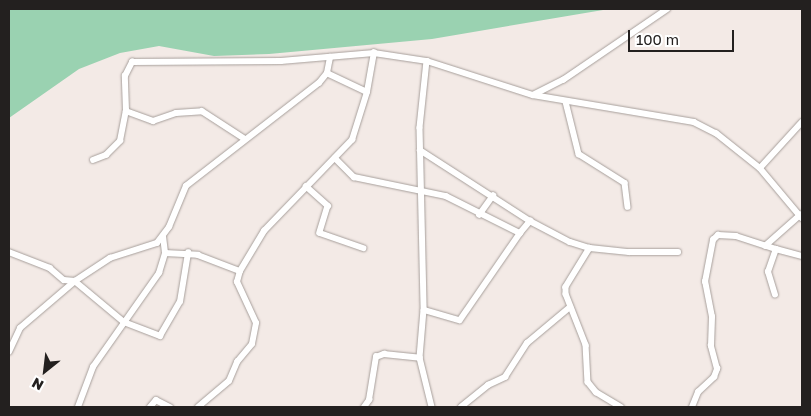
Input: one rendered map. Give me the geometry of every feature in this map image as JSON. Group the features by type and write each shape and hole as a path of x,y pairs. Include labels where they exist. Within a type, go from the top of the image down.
{"street":[{"path":"533,95 563,80 667,9"},
{"path":"198,407 229,381 237,362 252,344 256,323 237,282 240,271 264,231 335,158 356,133 367,92 374,53"},
{"path":"93,160 106,155 120,141 126,111 127,69 138,60 281,61 374,53 427,61 533,95 694,122 716,133 760,168 801,217 765,246"},
{"path":"78,407 93,367 159,273 164,253 163,237 186,186 319,83 326,73 330,57"},
{"path":"427,61 420,150 424,310 420,358 432,407"},
{"path":"326,73 367,92"},
{"path":"566,102 579,154 625,184 628,208"},
{"path":"126,111 153,121 176,113 202,111 245,139"},
{"path":"760,168 802,122"},
{"path":"420,150 530,221 570,242 590,248 678,252"},
{"path":"335,158 357,178 421,189 453,198 479,215 520,233"},
{"path":"306,186 328,206 320,233 363,248"},
{"path":"479,215 493,196"},
{"path":"424,310 460,320 530,221"},
{"path":"692,407 698,392 714,377 717,369 711,346 712,317 705,282 713,240 722,235 802,256"},
{"path":"9,352 11,338 28,320 75,281 110,258 150,247 163,237"},
{"path":"590,248 566,287 570,307 586,345 590,387 621,407"},
{"path":"774,295 768,272 776,249"},
{"path":"9,252 50,268 64,280 75,281 124,322 157,336 163,335 184,290 188,253"},
{"path":"164,253 188,253 240,271"},
{"path":"461,407 488,385 505,377 521,350 570,307"},
{"path":"364,407 368,400 376,357 384,354 420,358"},
{"path":"150,407 156,400 170,407"}],"green space":[{"path":"9,9 609,9 432,39 269,54 214,56 159,46 120,53 79,69 9,118"}]}
